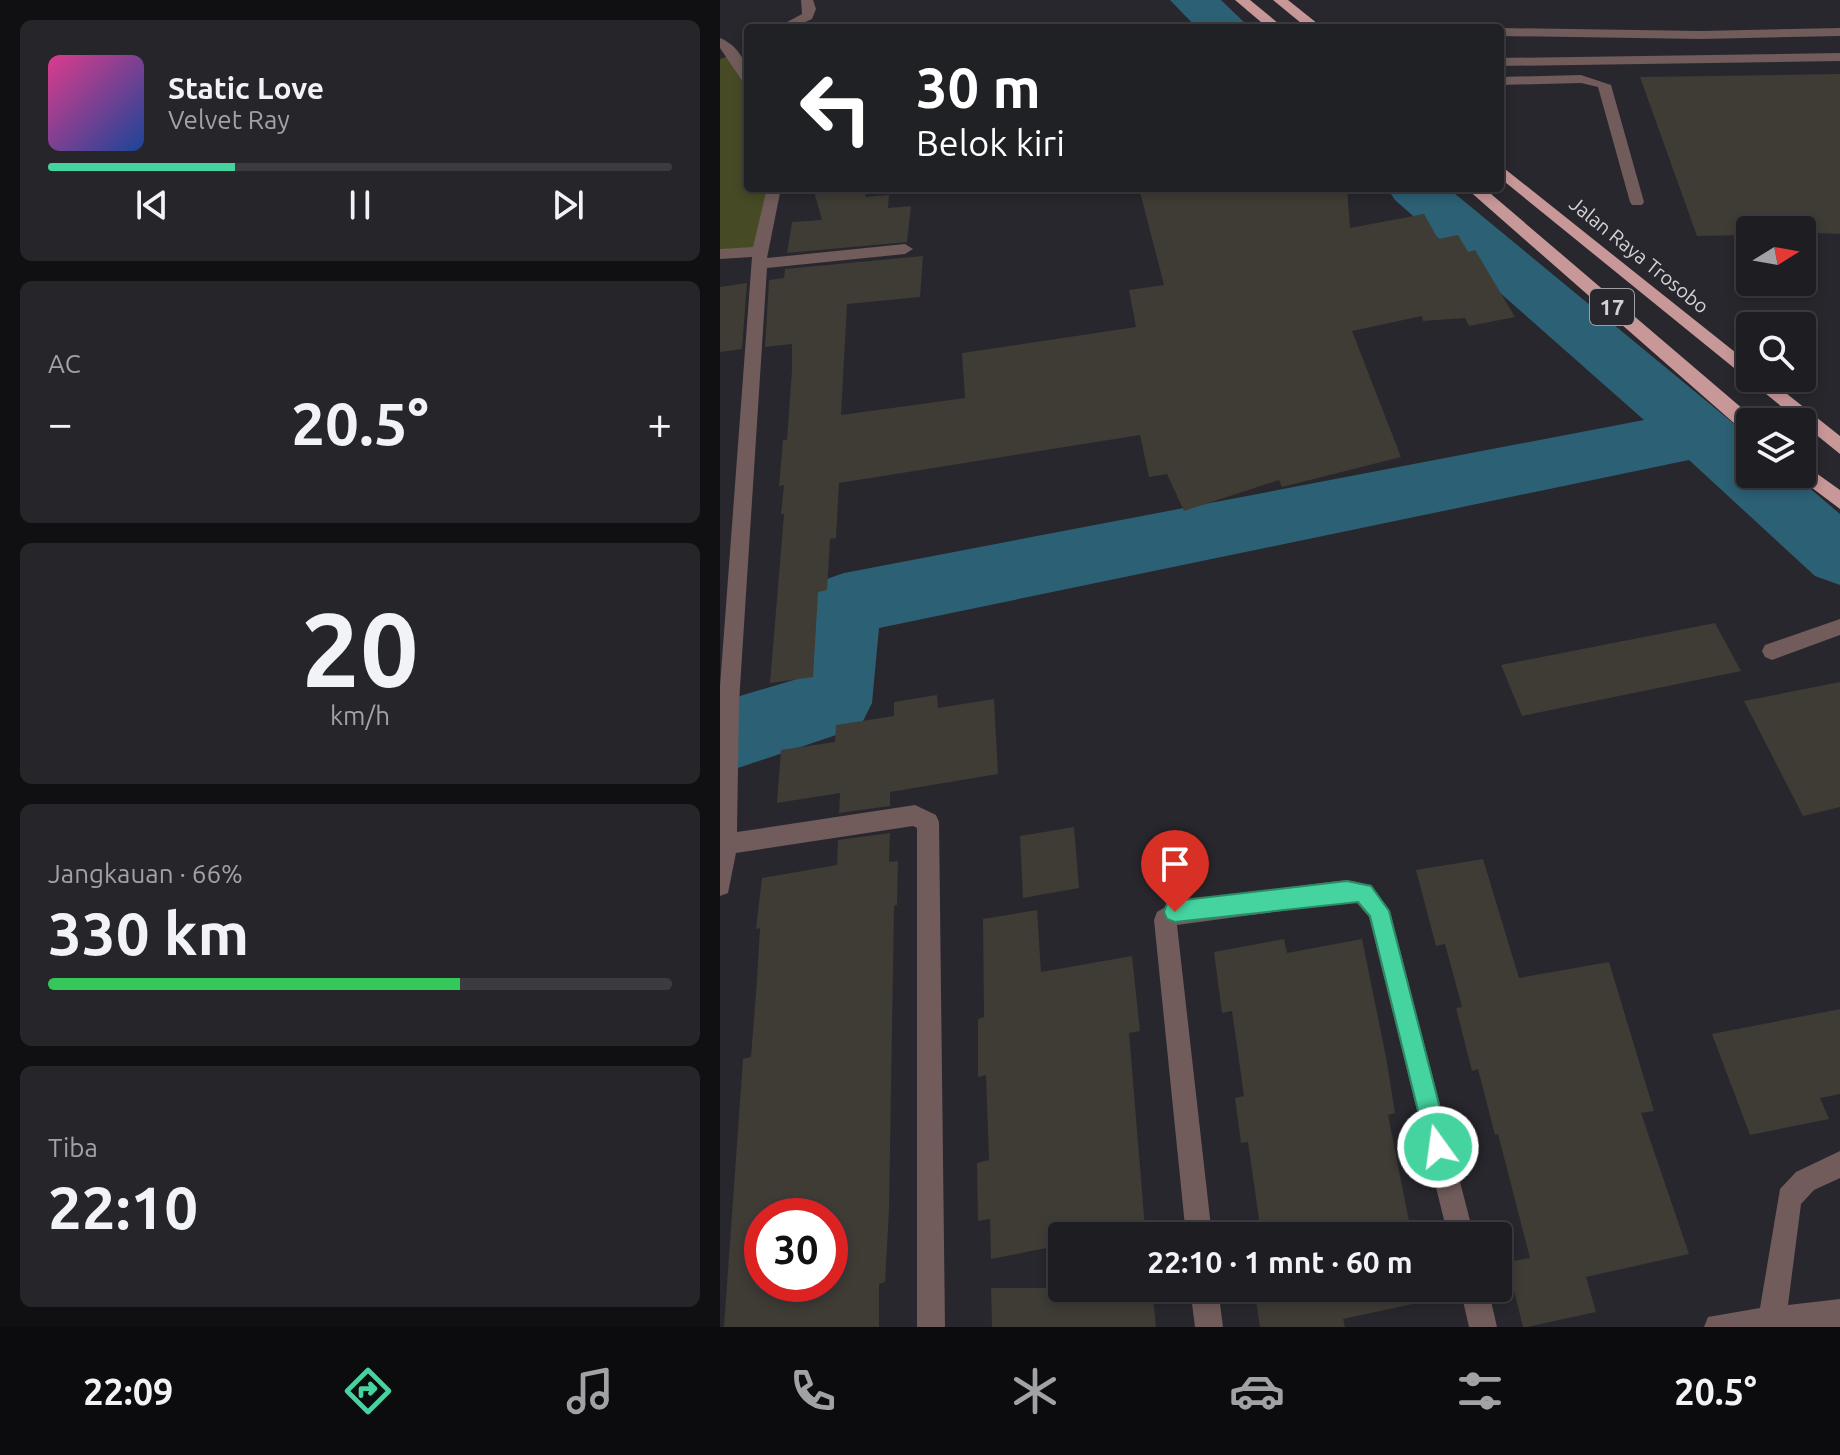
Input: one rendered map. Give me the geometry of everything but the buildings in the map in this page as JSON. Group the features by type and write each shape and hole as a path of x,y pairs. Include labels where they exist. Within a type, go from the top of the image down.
{"highway":[{"path":"1242,0 1272,24"},
{"path":"1280,0 1311,24"},
{"name":"Jalan Raya Trosobo","path":"1504,173 1736,363"},
{"name":"17","path":"1479,192 1736,414"},
{"path":"1772,392 1840,447"},
{"path":"1816,481 1840,501"}],"street":[{"path":"791,24 808,16 810,9 807,0"},
{"path":"1504,32 1701,35 1840,32"},
{"path":"720,42 744,74"},
{"path":"1504,62 1840,57"},
{"path":"1504,81 1581,79 1602,83 1637,202"},
{"path":"720,885 726,844 724,819 730,758 727,709 760,258 773,192"},
{"path":"720,254 760,258 905,249"},
{"path":"1772,651 1840,627"},
{"path":"726,844 915,815 928,822 931,1327"},
{"path":"1197,1222 1165,920 1175,912 1347,891 1363,893 1379,911 1457,1222"},
{"path":"1773,1324 1789,1198 1805,1181 1840,1164"},
{"path":"1206,1302 1209,1327"},
{"path":"1477,1302 1483,1327"},
{"path":"1718,1327 1773,1324 1840,1313"}],"green space":[{"path":"729,56 744,80 744,192 769,192 757,248 720,250 720,59"}],"waterway":[{"path":"1193,0 1221,24"},
{"path":"1419,192 1702,433"},
{"path":"720,738 833,703 844,604 1702,433"},
{"path":"1702,433 1840,556"}],"route":[{"path":"1175,912 1347,891 1363,893 1379,911 1438,1147"}]}
